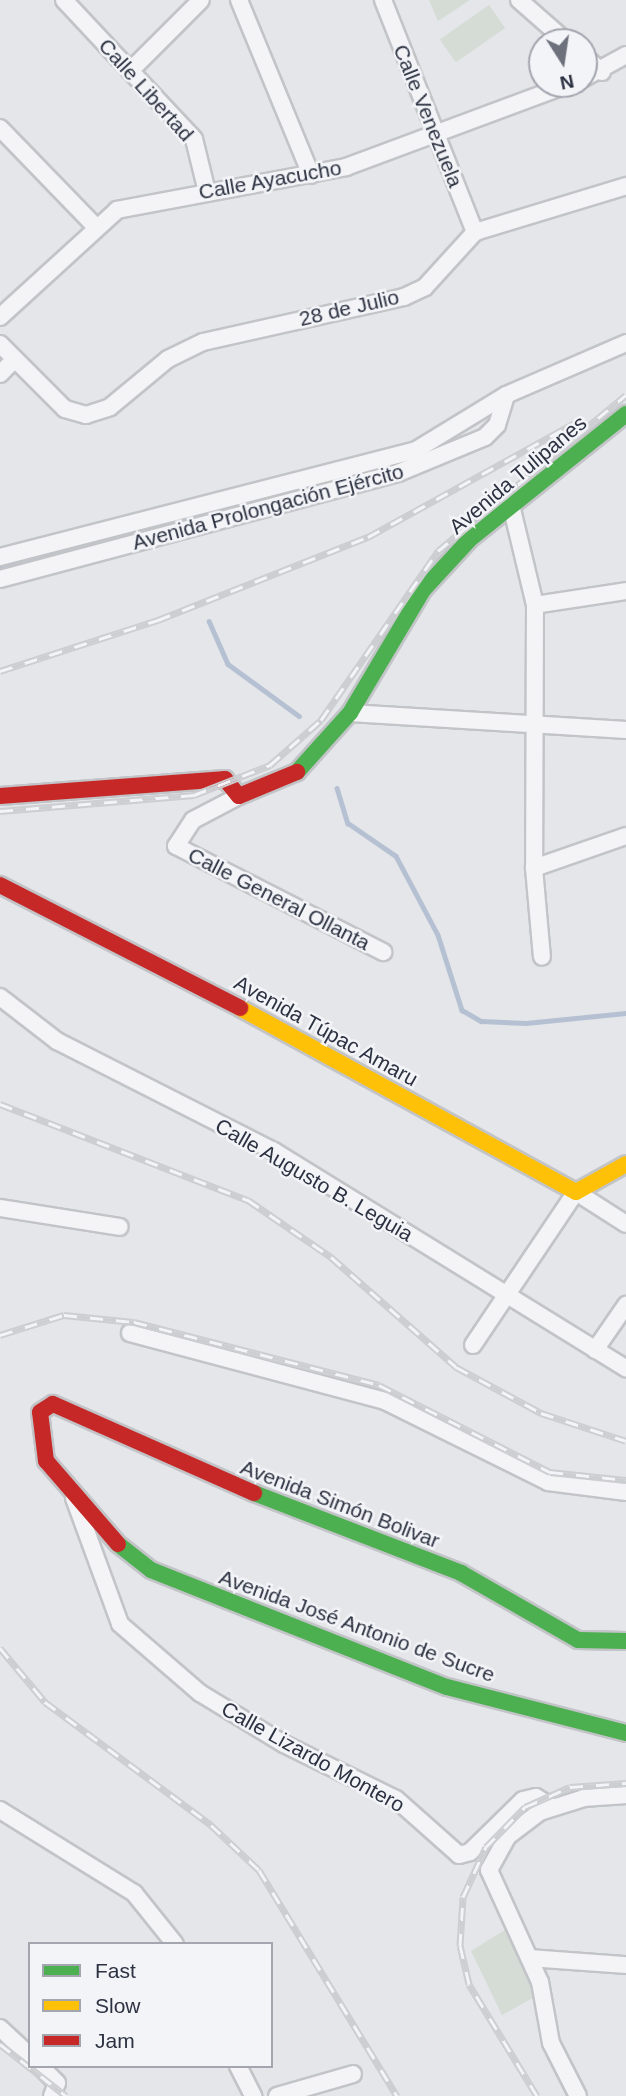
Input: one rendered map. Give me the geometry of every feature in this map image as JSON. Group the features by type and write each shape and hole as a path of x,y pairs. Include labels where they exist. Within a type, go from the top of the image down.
{"street":[{"name":"Calle Libertad","path":"64,0 194,139 207,192"},
{"path":"130,71 201,0"},
{"path":"239,0 311,175"},
{"name":"Calle Venezuela","path":"383,0 475,232"},
{"path":"519,0 551,28"},
{"path":"598,73 626,55"},
{"path":"598,68 602,72"},
{"name":"Calle Ayacucho","path":"0,317 117,210 311,175 531,98"},
{"path":"0,128 96,227"},
{"path":"475,232 626,186"},
{"name":"28 de Julio","path":"15,359 65,409 86,415 110,407 168,359 203,342 404,297 425,287 475,232"},
{"name":"Avenida Prolongación Ejército","path":"0,557 416,450 506,394 626,343"},
{"path":"0,344 15,359 0,374"},
{"name":"Avenida Prolongación Ejército","path":"0,579 398,472 485,437 497,425 506,394"},
{"name":"Avenida Tulipanes","path":"239,796 300,769 351,713 423,590 512,505 626,414"},
{"path":"512,505 535,605 531,723 534,868 542,957"},
{"path":"535,605 626,591"},
{"path":"351,713 626,730"},
{"path":"0,796 225,779 239,796"},
{"name":"Calle General Ollanta","path":"239,796 193,820 176,846 383,952"},
{"path":"534,868 626,836"},
{"name":"Avenida Túpac Amaru","path":"0,885 133,949 576,1192 626,1224"},
{"name":"Calle Augusto B. Leguia","path":"0,997 57,1041 274,1151 626,1368"},
{"path":"472,1345 503,1293 576,1192 626,1164"},
{"path":"0,1208 120,1227"},
{"path":"595,1350 626,1305"},
{"path":"130,1333 385,1401 548,1482 626,1492"},
{"name":"Avenida Simón Bolivar","path":"40,1412 53,1404 164,1458 461,1573 578,1640 626,1642"},
{"name":"Avenida José Antonio de Sucre","path":"40,1412 46,1461 122,1548 151,1570 447,1687 626,1733"},
{"name":"Calle Lizardo Montero","path":"71,1489 107,1575 120,1624 200,1693 284,1744 396,1799 456,1854 470,1852 523,1800 536,1797 552,1807"},
{"path":"107,1575 122,1548"},
{"path":"578,2096 551,2043 530,1958 489,1870 508,1836 552,1807 626,1795"},
{"path":"0,1810 134,1893 173,1942"},
{"path":"530,1958 626,1965"},
{"path":"0,2028 28,2054"},
{"path":"42,2068 57,2083 52,2096"},
{"path":"239,2068 253,2096"},
{"path":"277,2096 353,2074"}],"shaded area":[{"path":"429,0 470,0 438,21"},
{"path":"489,5 505,28 456,62 440,39"},
{"path":"508,1928 538,1995 502,2015 471,1951"}],"waterway":[{"path":"0,566 270,499"},
{"path":"209,621 228,664 299,716"},
{"path":"337,788 348,823 396,856 438,935 462,1010 481,1021 526,1023 626,1013"}],"railway":[{"path":"0,811 194,795 270,765 321,720 438,551 626,395"},
{"path":"0,671 158,620 368,537 576,422"},
{"path":"0,1104 248,1200 331,1257 456,1367 541,1413 626,1441"},
{"path":"0,1335 64,1315 134,1322 379,1385 550,1472 626,1480"},
{"path":"0,1648 45,1702 211,1825 259,1870 397,2096"},
{"path":"537,2096 469,1984 460,1946 463,1897 486,1847 525,1807 570,1787 626,1783"},
{"path":"0,2044 28,2066"},
{"path":"30,2068 66,2096"}],"traffic: fast":[{"path":"297,772 350,713 423,590 470,539 626,414"},
{"path":"254,1493 461,1573 578,1640 626,1641"},
{"path":"118,1544 151,1570 447,1687 626,1733"}],"traffic: slow":[{"path":"240,1008 576,1192 626,1164"}],"traffic: jam":[{"path":"0,796 225,779 239,796 297,772"},
{"path":"0,885 240,1008"},
{"path":"118,1544 46,1461 40,1412 53,1404 254,1493"}]}
